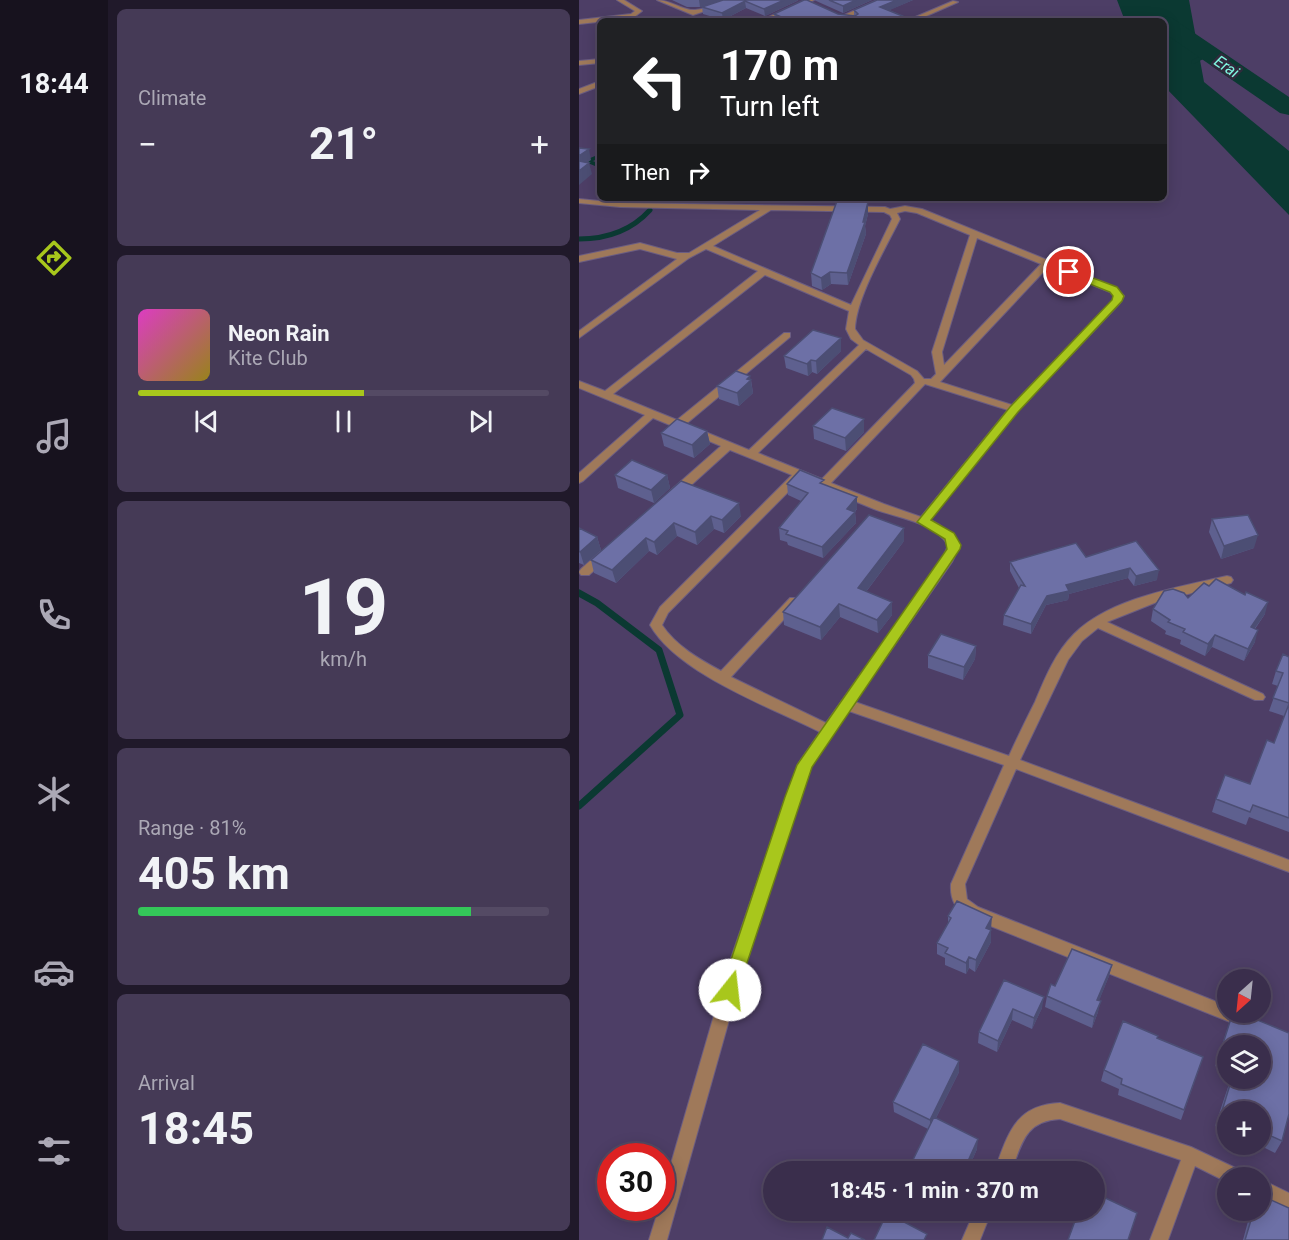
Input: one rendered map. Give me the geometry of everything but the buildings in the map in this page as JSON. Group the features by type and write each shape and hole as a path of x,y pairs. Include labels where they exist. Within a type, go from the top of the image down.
{"street":[{"path":"660,0 693,13 735,0"},
{"path":"834,17 843,17 884,0"},
{"path":"770,18 809,2"},
{"path":"916,18 955,2"},
{"path":"579,63 597,61"},
{"path":"579,92 597,84"},
{"path":"579,201 620,205 770,207 890,212 899,208 914,210 1113,290 1119,296 1117,301 1014,409 923,522"},
{"path":"801,208 805,201"},
{"path":"579,335 685,256 706,246 770,207"},
{"path":"890,212 896,219 855,310 850,329 855,338 919,378 1014,409"},
{"path":"941,374 937,352 975,235"},
{"path":"579,259 641,246 685,256"},
{"path":"706,246 855,310"},
{"path":"933,383 1047,263"},
{"path":"606,395 764,271"},
{"path":"678,425 787,335"},
{"path":"751,454 865,345"},
{"path":"824,484 917,389 919,378"},
{"path":"579,384 824,484 877,511 923,522 950,536 954,545 848,705 805,765 792,797 736,967 658,1240"},
{"path":"579,479 652,414"},
{"path":"666,501 729,445"},
{"path":"799,474 658,618 656,624 659,633 682,655 828,730"},
{"path":"585,572 612,548"},
{"path":"1227,580 1158,598 1112,615 1088,628 1067,648 1011,762 958,884 957,896 962,906 1256,1025"},
{"path":"723,677 802,592"},
{"path":"1098,623 1259,697"},
{"path":"848,705 1011,762 1289,866"},
{"path":"1007,1161 1025,1122 1034,1115 1050,1111 1060,1112 1191,1155 1217,1168"},
{"path":"1159,1240 1191,1155"},
{"path":"1271,1193 1289,1202"},
{"path":"971,1240 979,1221"}],"lane":[{"path":"610,18 633,15 639,11 620,0"},
{"path":"579,22 597,20"}],"shaded area":[{"path":"1117,0 1189,0 1204,82 1289,151 1289,215 1167,89 1167,18 1124,18"}],"waterway":[{"name":"Erai","path":"1167,25 1289,108"},
{"path":"1193,62 1209,54"},
{"path":"597,157 588,161 597,165"},
{"path":"579,239 618,232 635,223 650,210"},
{"path":"579,593 597,603 659,650 680,715 579,806"}],"route":[{"path":"730,990 792,797 805,765 953,549 954,545 950,536 923,522 1014,409 1117,301 1119,296 1117,292 1069,272"}]}
